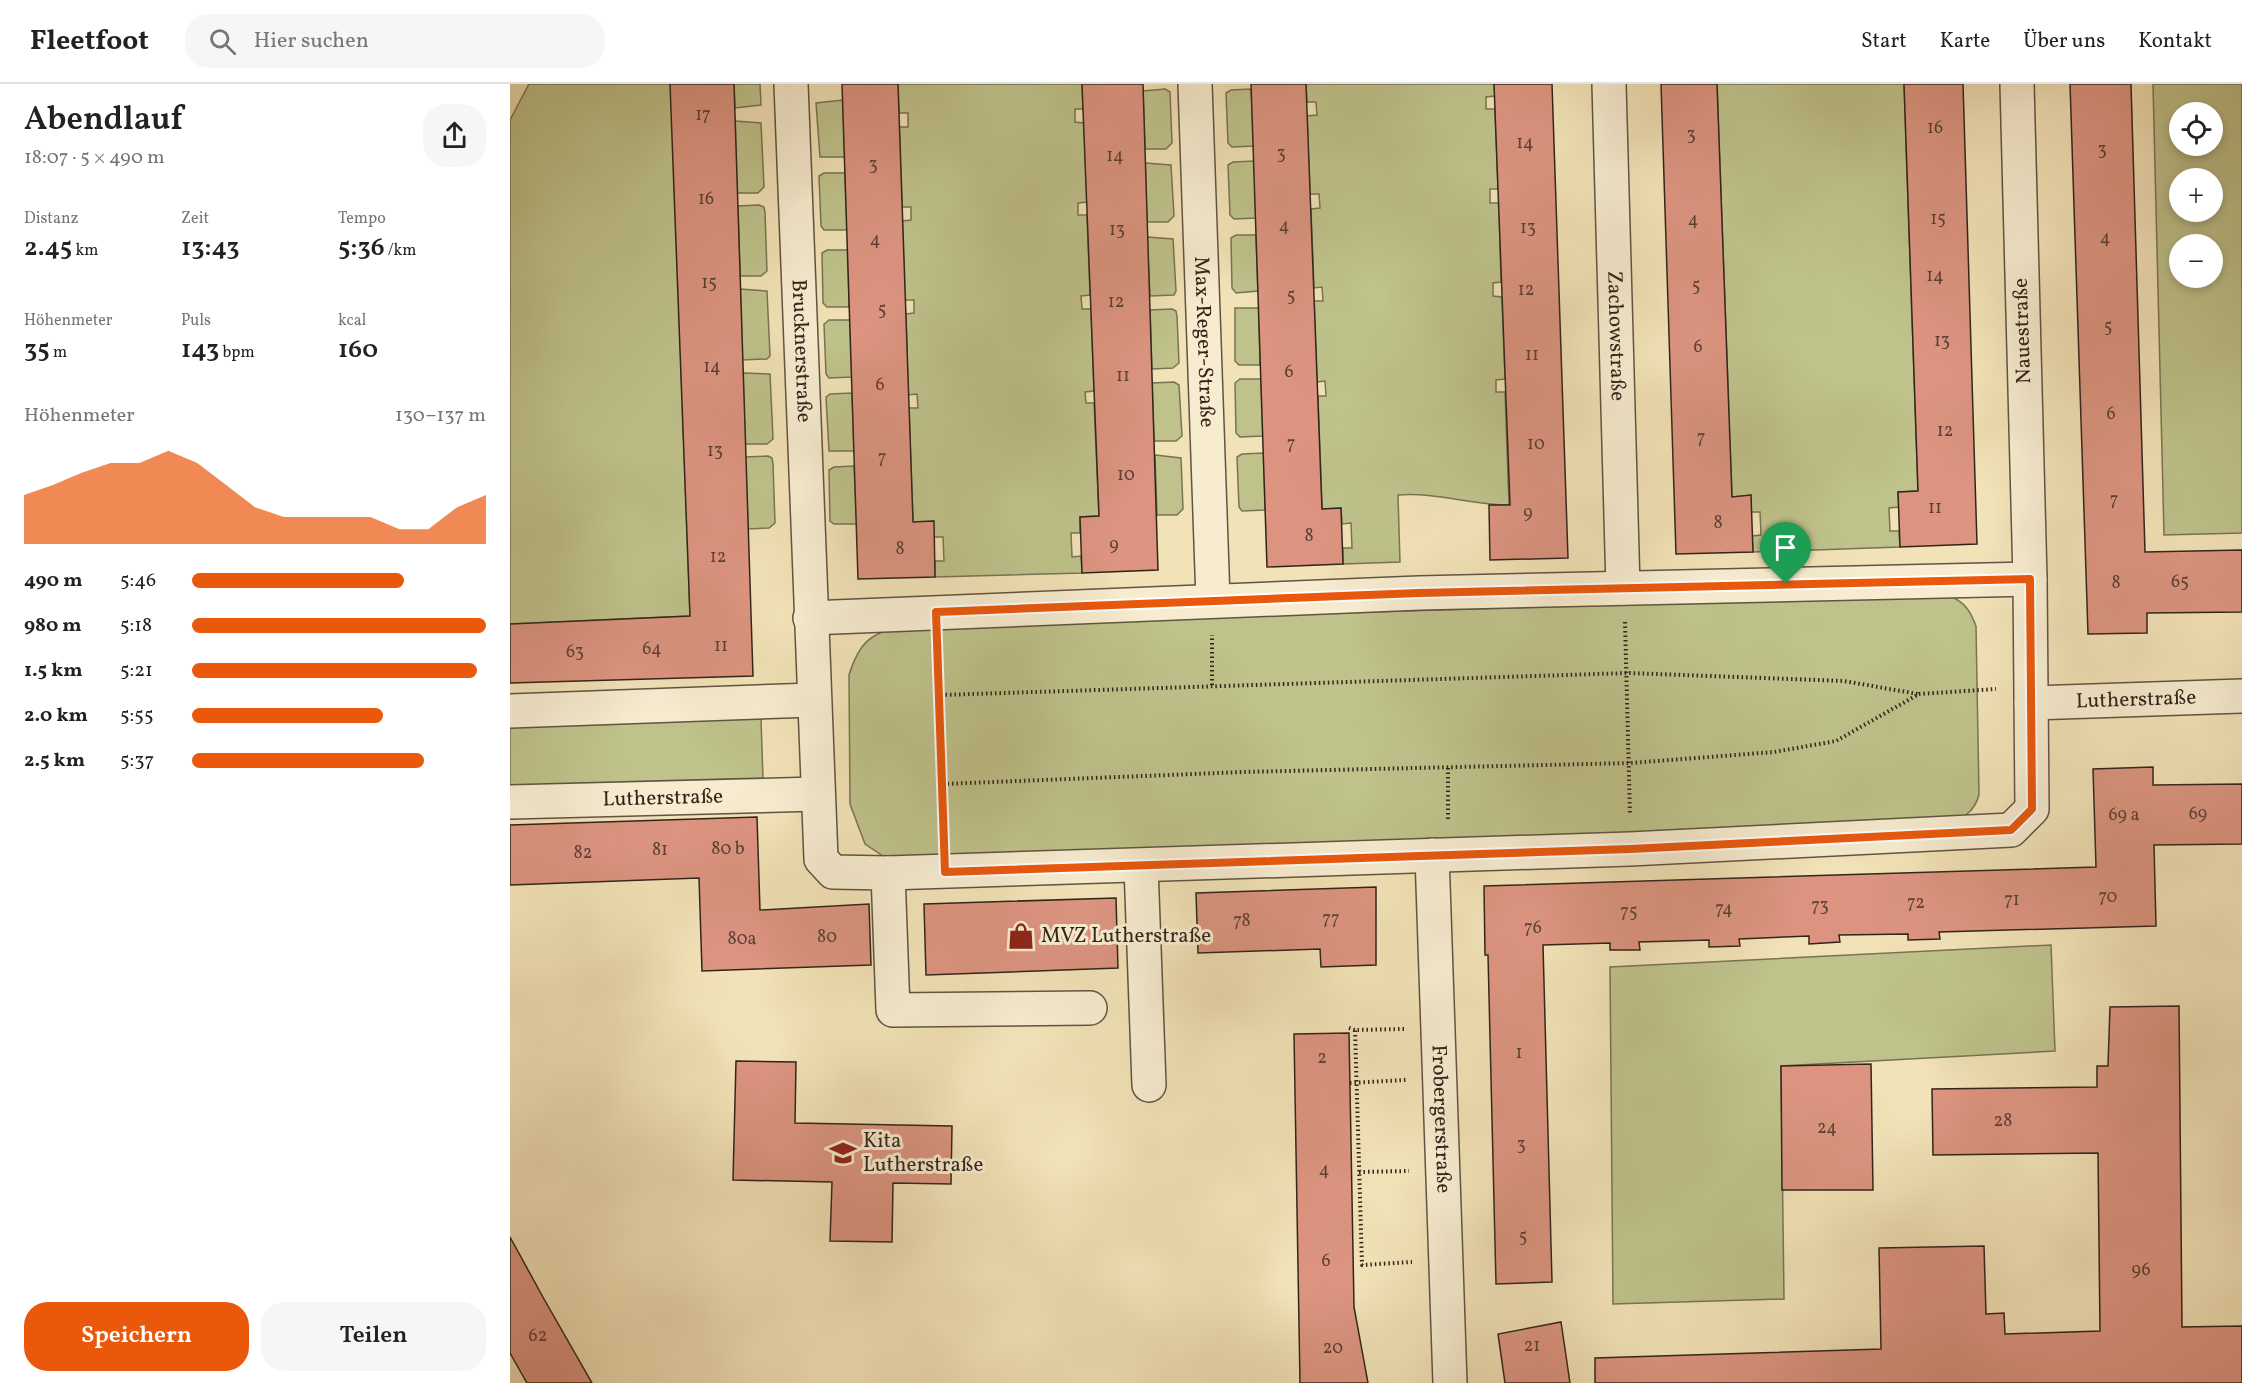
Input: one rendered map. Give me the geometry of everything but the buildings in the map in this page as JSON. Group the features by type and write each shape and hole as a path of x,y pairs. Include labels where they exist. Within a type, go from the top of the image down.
{"street":[{"name":"Brucknerstraße","path":"791,84 810,618"},
{"name":"Max-Reger-Straße","path":"1195,84 1212,600"},
{"name":"Zachowstraße","path":"1609,84 1623,588"},
{"name":"Nauestraße","path":"2017,84 2030,579"},
{"path":"2030,579 2032,809 2011,830 1630,849 945,872 833,872 821,860 810,618 936,612 1212,600 2030,579"},
{"name":"Lutherstraße","path":"2031,695 2242,696"},
{"path":"510,711 813,700"},
{"name":"Lutherstraße","path":"510,802 817,794"},
{"name":"Frobergerstraße","path":"1441,855 1438,1029 1450,1383"},
{"path":"1141,866 1149,1085"},
{"path":"888,873 893,1010 1090,1008"}],"path":[{"path":"1623,588 1629,673 1630,849"},
{"path":"1212,600 1212,685"},
{"path":"936,612 941,695 945,872"},
{"path":"941,695 1629,673 1844,681 1919,694 2031,695"},
{"path":"943,784 1244,772 1631,763 1774,752 1836,741 1919,694"},
{"path":"1441,855 1448,768"},
{"path":"1348,1028 1355,1030 1438,1029"},
{"path":"1355,1030 1362,1265 1377,1265"},
{"path":"1350,1083 1381,1082"},
{"path":"1359,1172 1375,1172"}],"green space":[{"path":"529,84 671,84 690,616 510,624 510,120"},
{"path":"734,84 760,84 761,105 735,108"},
{"path":"898,84 1082,84 1083,109 1075,109 1075,122 1084,123 1087,202 1078,203 1078,215 1087,215 1090,295 1081,296 1082,309 1091,309 1094,391 1085,392 1086,403 1094,403 1099,516 1080,517 1080,533 1071,533 1072,557 1081,556 1082,573 935,577 935,561 944,561 943,537 934,537 933,521 913,522 909,408 918,408 917,394 908,395 906,314 914,313 914,300 905,300 902,221 911,220 911,207 902,207 899,127 908,127 908,113 899,113"},
{"path":"1306,84 1494,84 1495,96 1486,97 1486,109 1495,109 1498,189 1490,189 1490,203 1499,203 1501,282 1493,283 1493,296 1502,297 1505,379 1496,380 1496,392 1505,392 1509,505 1426,495 1398,495 1400,562 1343,564 1343,548 1352,548 1351,523 1342,524 1341,508 1322,509 1318,396 1326,396 1325,381 1317,382 1314,301 1323,301 1322,287 1314,288 1311,209 1320,208 1319,194 1310,194 1307,116 1317,115 1316,102 1307,102"},
{"path":"1717,84 1904,84 1918,491 1898,492 1899,507 1889,508 1890,531 1899,531 1900,547 1753,552 1752,536 1761,535 1760,512 1751,512 1751,495 1732,497"},
{"path":"2153,84 2242,84 2242,533 2164,535"},
{"path":"1165,89 1170,92 1172,143 1166,149 1145,149 1143,91"},
{"path":"1251,89 1254,146 1232,147 1228,143 1226,93 1231,90"},
{"path":"843,100 845,157 820,157 816,103"},
{"path":"735,121 761,123 764,187 758,193 737,193"},
{"path":"1254,161 1256,218 1234,219 1230,215 1228,165 1233,162"},
{"path":"1145,163 1171,165 1174,216 1168,222 1147,222"},
{"path":"824,173 845,173 847,230 824,230 821,226 819,176"},
{"path":"759,205 764,207 765,212 767,271 761,276 740,276 738,206"},
{"path":"1236,235 1256,235 1258,291 1236,293 1232,288 1231,238"},
{"path":"1147,237 1173,239 1176,291 1174,295 1150,296"},
{"path":"827,250 848,250 849,307 827,307 823,303 822,253"},
{"path":"740,289 767,291 770,356 767,359 742,360"},
{"path":"1235,308 1259,308 1260,365 1239,365 1235,361"},
{"path":"1172,309 1176,311 1177,316 1179,363 1173,368 1152,369 1150,310"},
{"path":"829,320 850,320 852,377 829,378 826,374 824,324"},
{"path":"743,373 770,374 773,439 767,444 745,444"},
{"path":"1240,379 1261,379 1263,436 1240,437 1236,433 1235,383"},
{"path":"1174,382 1179,385 1182,436 1176,441 1154,441 1152,383"},
{"path":"852,393 854,451 829,451 826,397 830,394"},
{"path":"1264,453 1265,510 1242,511 1239,507 1237,457 1242,454"},
{"path":"1155,455 1181,458 1183,509 1177,515 1157,515"},
{"path":"768,456 772,458 773,464 775,523 769,528 748,529 745,457"},
{"path":"854,466 857,524 834,524 830,521 829,470 834,467"},
{"path":"1947,595 1966,607 1976,626 1979,795 1971,811 1946,824 886,858 865,844 850,804 849,675 857,655 867,641 882,632 902,626"},
{"path":"746,714 761,719 763,779 510,788 510,720"},
{"path":"2051,945 2055,1051 1781,1066 1784,1299 1613,1304 1610,967"}],"place":[{"name":"MVZ Lutherstraße","path":"1021,936"},
{"name":"Kita Lutherstraße","path":"843,1153"}],"route":[{"path":"2030,579 2032,809 2011,830 1630,849 945,872 941,695 936,612 1419,593 1786,584 2030,579"}]}
